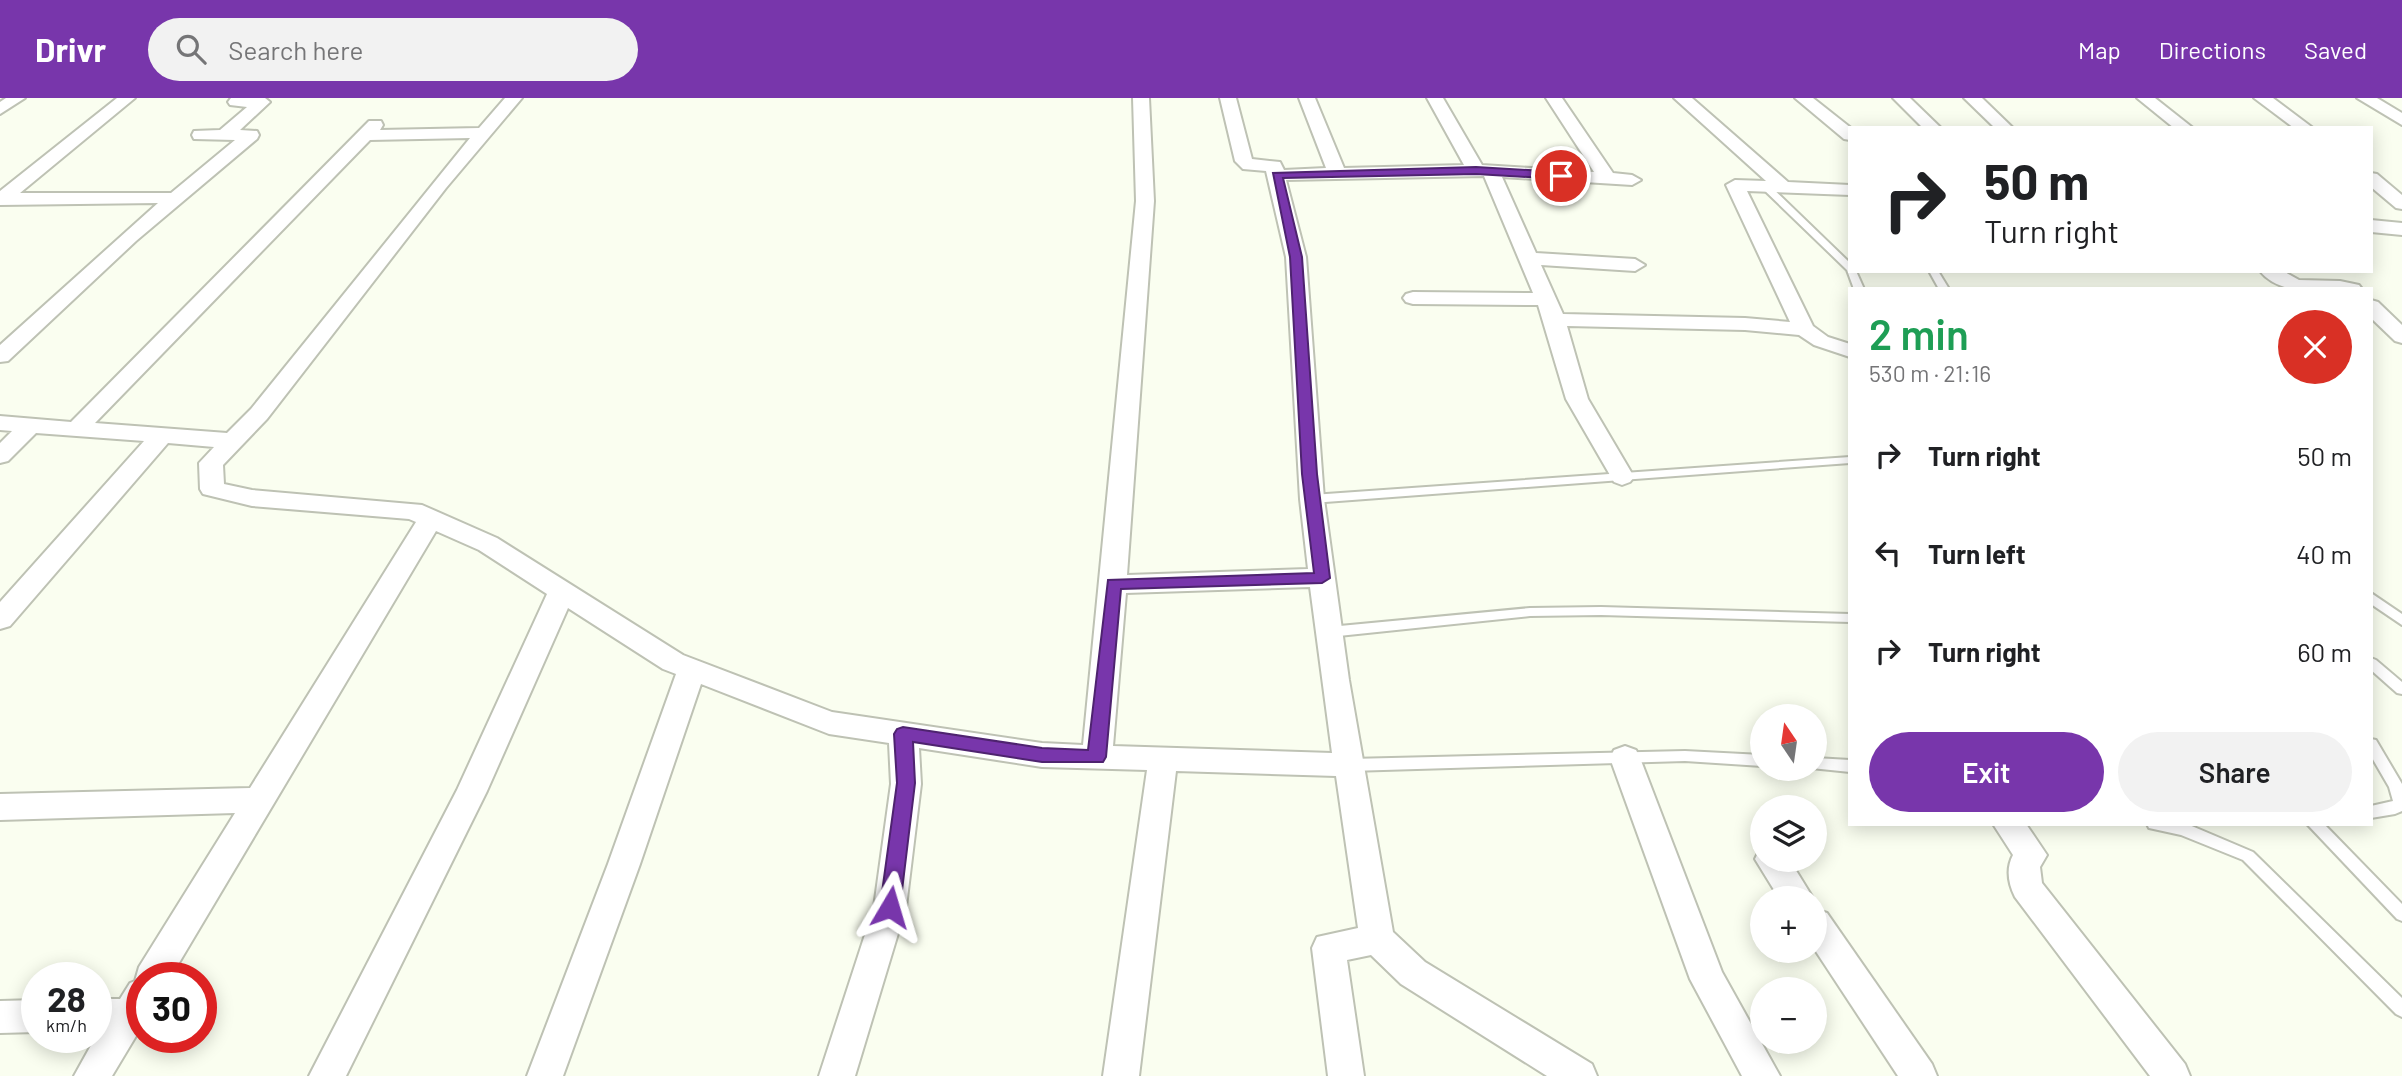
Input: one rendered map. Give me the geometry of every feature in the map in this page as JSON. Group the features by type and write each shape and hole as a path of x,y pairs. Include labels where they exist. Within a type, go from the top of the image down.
{"street":[{"path":"0,109 17,98"},
{"path":"1,199 127,98"},
{"path":"224,135 262,102 236,102 240,98"},
{"path":"514,98 440,184 259,414 211,463 212,489 252,498 413,511 488,544 673,662 829,723 1042,755 1349,765"},
{"path":"1097,757 1145,201 1141,98"},
{"path":"1228,98 1244,162 1249,165 1274,166 1296,257 1312,499 1329,632 1377,939 1413,973 1578,1076"},
{"path":"1307,98 1337,173"},
{"path":"1435,98 1483,171 1530,258 1555,320 1577,399 1622,477"},
{"path":"1554,98 1608,178"},
{"path":"1682,98 1773,185"},
{"path":"1803,98 1848,133"},
{"path":"1901,98 1931,126"},
{"path":"1972,98 2003,126"},
{"path":"2145,98 2182,126"},
{"path":"2262,98 2302,126"},
{"path":"2365,98 2402,120"},
{"path":"77,429 370,130 484,133"},
{"path":"0,356 129,237 251,135 200,135"},
{"path":"1277,175 1483,171 1632,180"},
{"path":"2373,180 2402,204"},
{"path":"1848,190 1735,185 1804,328 1821,341 1848,350"},
{"path":"1,199 176,198"},
{"path":"2373,226 2402,229"},
{"path":"1530,258 1635,265"},
{"path":"2272,273 2282,283 2314,287"},
{"path":"1413,298 1546,299"},
{"path":"2373,308 2402,337"},
{"path":"1555,320 1745,324 1804,328"},
{"path":"0,423 232,441"},
{"path":"0,456 32,425"},
{"path":"0,619 162,435"},
{"path":"161,962 430,519"},
{"path":"1113,584 1322,578"},
{"path":"327,1076 472,791 562,591"},
{"path":"545,1076 624,864 692,669"},
{"path":"836,1076 890,907 906,783 903,734"},
{"path":"1625,758 1707,979 1762,1076"},
{"path":"1121,1076 1163,759"},
{"path":"0,807 259,800"},
{"path":"2009,826 2031,855 2024,864 2026,887 2172,1076"},
{"path":"1346,1076 1329,948 1377,939"},
{"path":"1827,941 1919,1076"},
{"path":"92,1076 122,1008"},
{"path":"0,1017 21,1016"}],"lane":[{"path":"1773,185 1848,266"},
{"path":"1312,499 1848,460"},
{"path":"2373,599 2402,621"},
{"path":"1329,632 1530,612 1601,611 1848,618"},
{"path":"2373,665 2402,689"},
{"path":"2373,747 2396,786 2401,803 2395,808 2373,812"},
{"path":"1349,765 1685,756 1750,760"},
{"path":"1827,765 1848,766"},
{"path":"2166,826 2183,829 2248,856 2402,1009"},
{"path":"2316,826 2402,914"}],"route":[{"path":"890,907 906,783 903,734 1042,755 1097,757 1113,584 1322,578 1309,474 1296,257 1277,175 1476,170 1561,176"}]}
